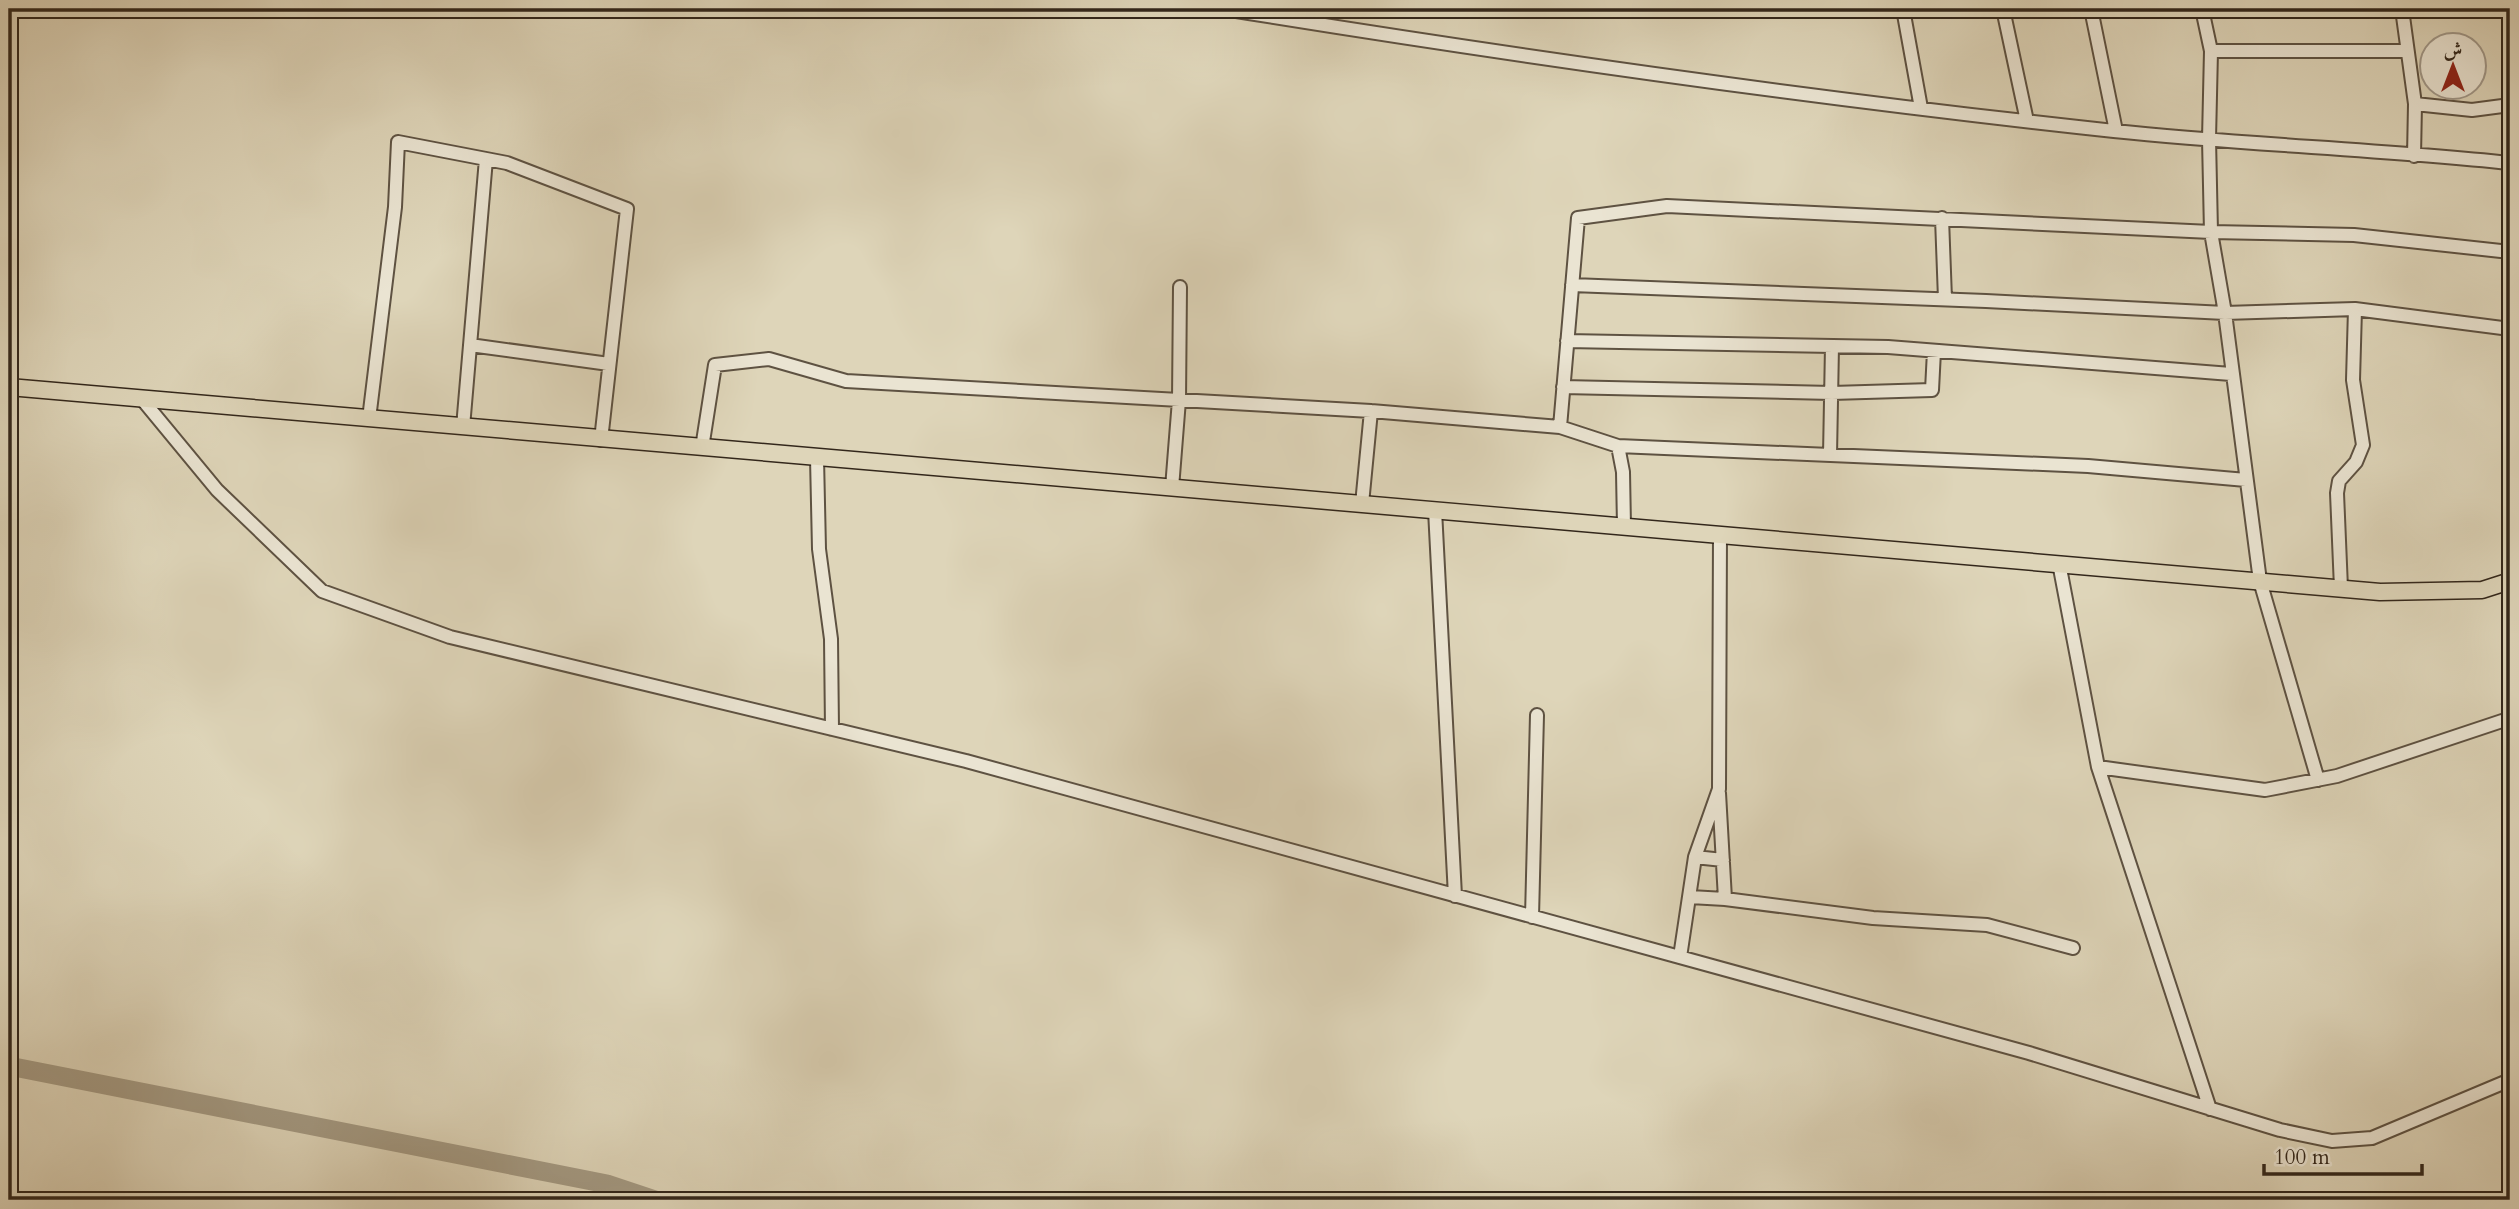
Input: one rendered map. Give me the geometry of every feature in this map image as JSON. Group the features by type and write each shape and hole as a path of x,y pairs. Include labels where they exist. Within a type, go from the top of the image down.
{"main road":[{"path":"9,387 2380,592 2482,590 2510,581"}],"street":[{"path":"1224,9 1650,73 2027,121 2116,131 2510,163"},
{"path":"1903,9 1921,108"},
{"path":"2003,9 2027,121"},
{"path":"2091,9 2116,131"},
{"path":"2202,9 2211,51 2211,232 2225,313 2260,581 2318,780"},
{"path":"2402,9 2415,104 2414,156"},
{"path":"2211,51 2407,51"},
{"path":"2415,104 2472,110 2510,105"},
{"path":"369,419 395,208 398,142 507,163 627,209 601,440"},
{"path":"463,427 486,159"},
{"path":"1560,427 1578,218 1668,206 2211,232 2354,235 2510,252"},
{"path":"1942,218 1945,299"},
{"path":"1572,285 2225,313 2355,309 2510,329"},
{"path":"1172,488 1179,400 1181,287"},
{"path":"2341,588 2337,493 2339,481 2356,462 2363,445 2353,380 2355,309"},
{"path":"1567,341 1832,346 1934,351 2231,374"},
{"path":"470,345 609,364"},
{"path":"1830,456 1832,346"},
{"path":"1563,387 1832,393 1932,390 1934,351"},
{"path":"702,449 715,365 769,359 846,380 1371,411 1560,427 1618,446 2088,466 2246,480"},
{"path":"141,398 216,490 322,591 450,637 966,761 2029,1053 2280,1130 2332,1141 2372,1138 2510,1080"},
{"path":"1362,504 1371,411"},
{"path":"1618,446 1623,472 1624,526"},
{"path":"817,458 819,549 831,639 832,729"},
{"path":"1435,510 1455,895"},
{"path":"1720,534 1719,789 1725,899"},
{"path":"2059,563 2098,766 2210,1109"},
{"path":"1532,917 1537,715"},
{"path":"2098,766 2265,790 2337,776 2510,720"},
{"path":"1680,957 1695,857 1719,789"},
{"path":"1695,857 1723,860"},
{"path":"1690,897 1873,918 1987,925 2073,948"}],"waterway":[{"path":"9,1066 607,1184 655,1200"}]}
